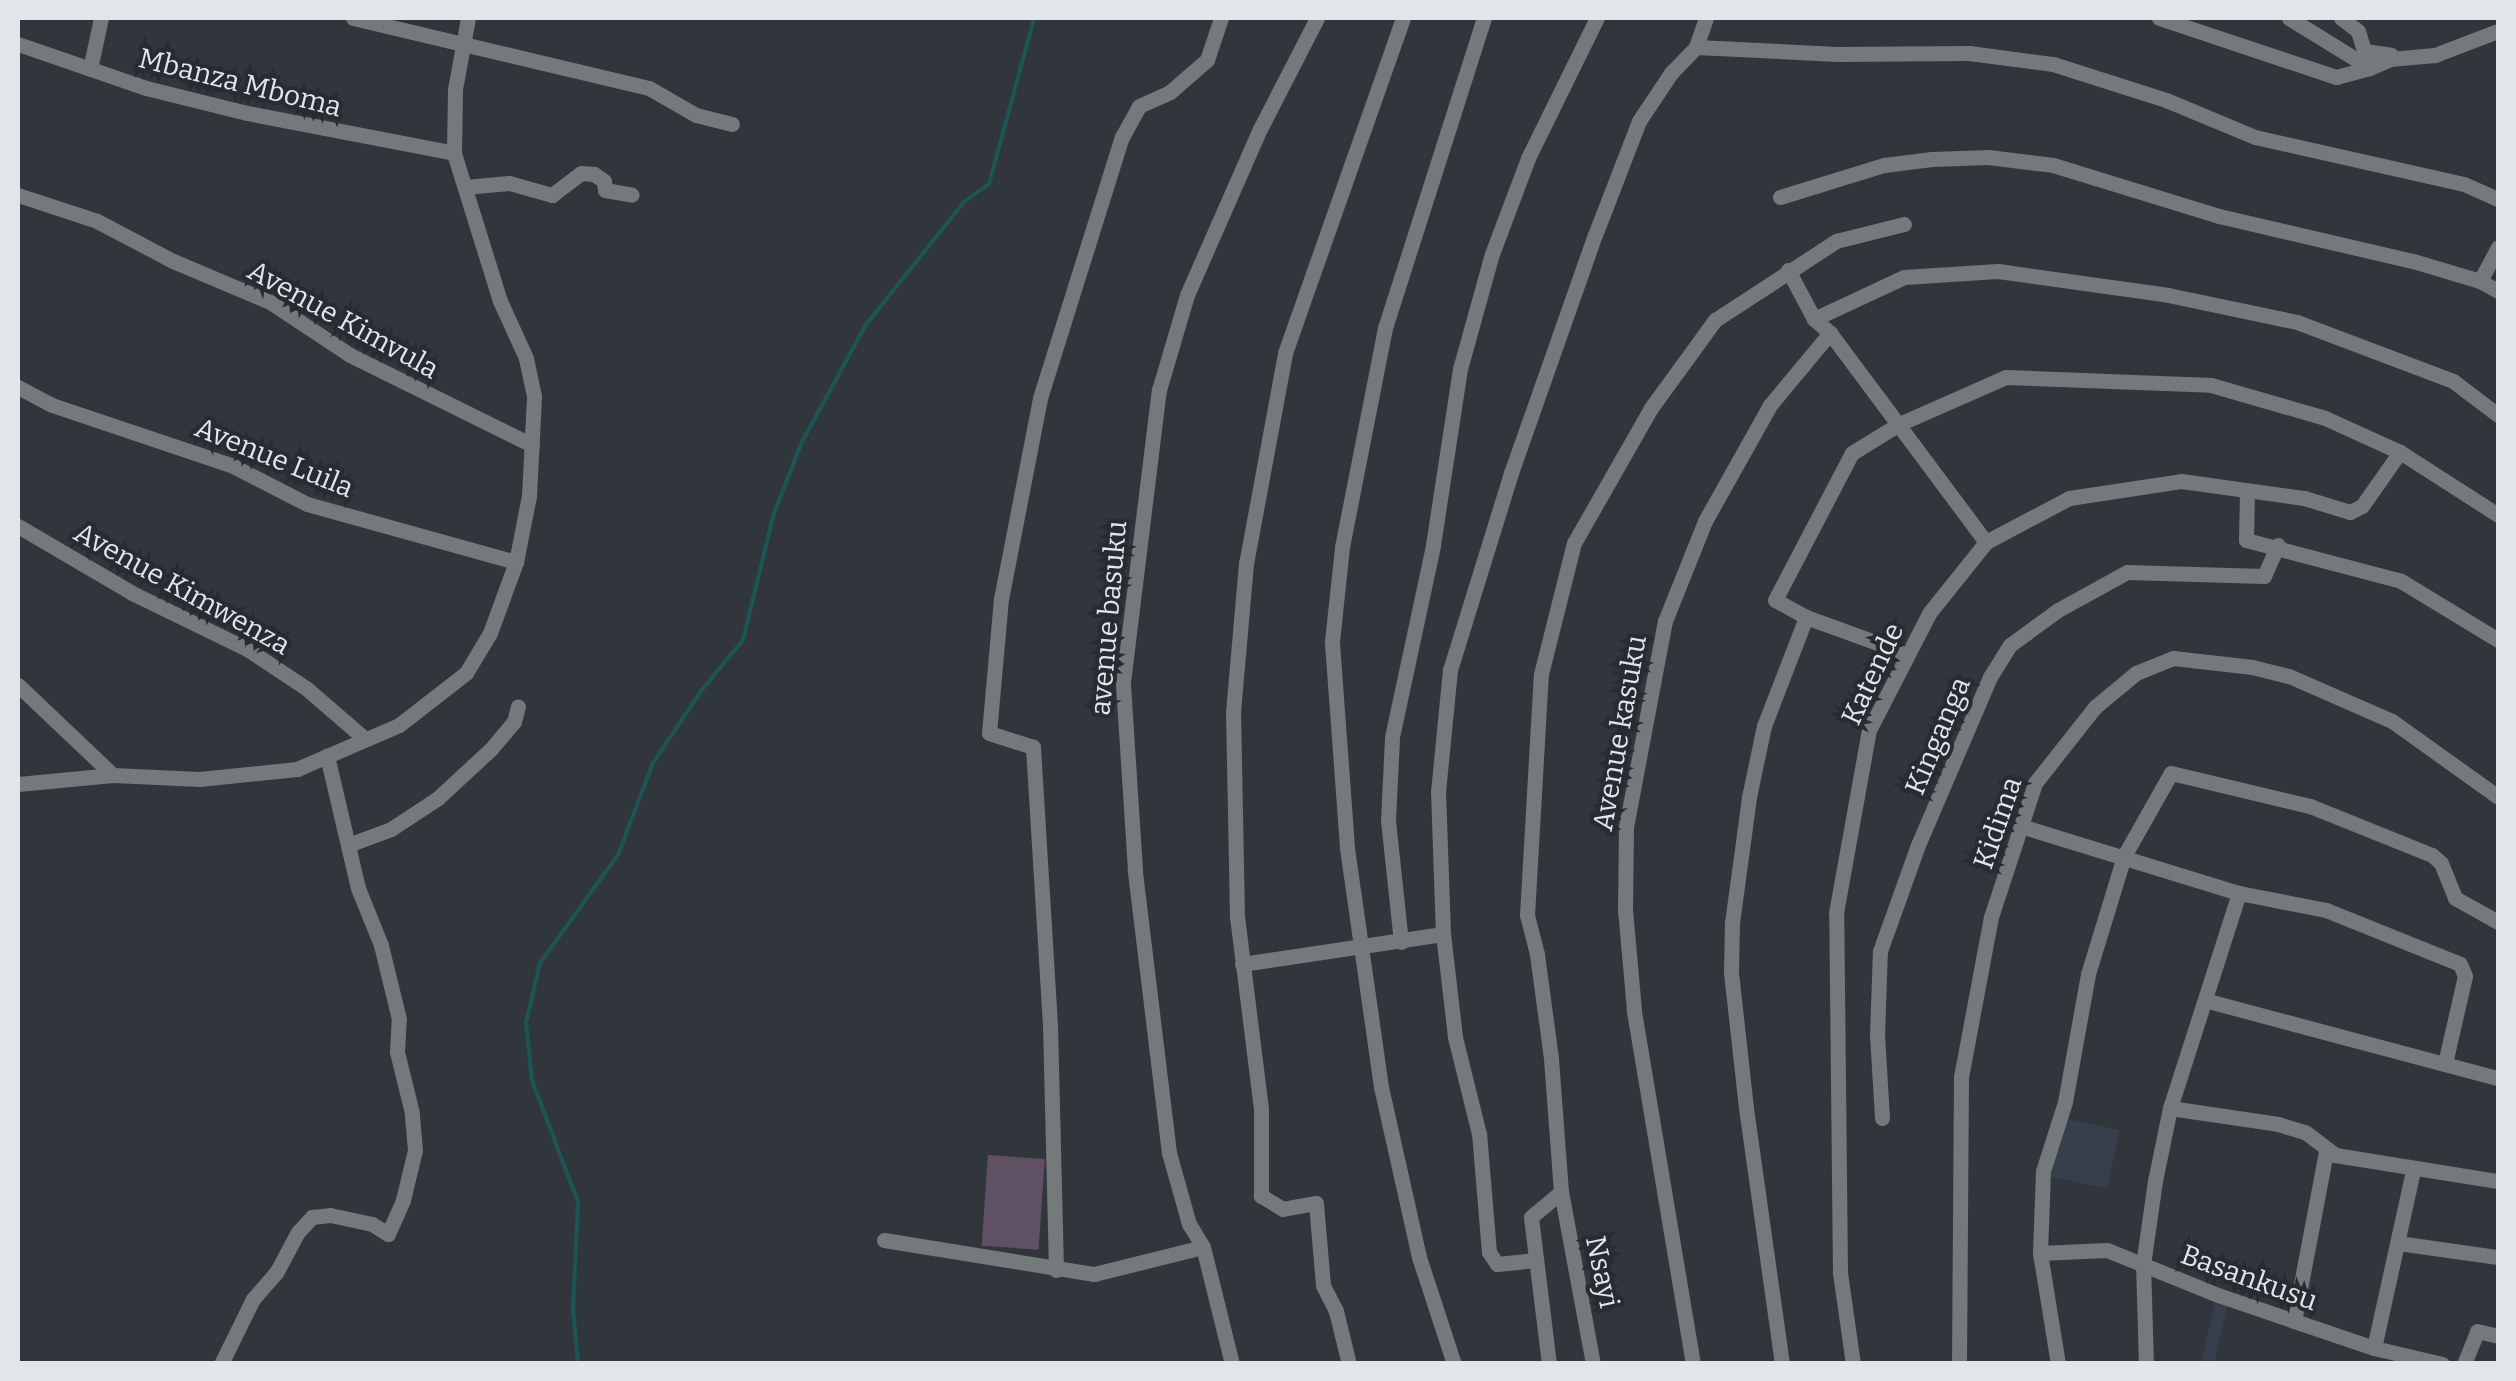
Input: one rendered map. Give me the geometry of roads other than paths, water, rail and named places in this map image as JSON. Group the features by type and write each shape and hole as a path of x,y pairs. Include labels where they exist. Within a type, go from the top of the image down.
{"street":[{"path":"90,69 100,18"},
{"path":"353,18 649,88 696,116 732,124"},
{"path":"18,784 113,775 216,778 297,769 399,725 466,673 490,634 516,562 530,487 534,396 526,358 500,301 454,153 461,42 468,18"},
{"path":"1056,1270 1050,1025 1032,747 989,733 1000,599 1040,398 1122,137 1139,106 1170,92 1207,60 1220,18"},
{"name":"avenue basuku","path":"1232,1364 1203,1247 1189,1224 1170,1152 1135,870 1123,682 1158,390 1187,295 1260,129 1316,18"},
{"path":"1349,1364 1336,1311 1322,1285 1316,1203 1283,1208 1261,1196 1262,1110 1242,964 1233,712 1246,564 1264,446 1285,353 1322,238 1403,18"},
{"path":"1454,1364 1419,1257 1382,1086 1359,948 1332,650 1342,547 1384,328 1484,18"},
{"path":"1400,942 1388,820 1392,737 1433,545 1460,369 1492,254 1528,158 1597,18"},
{"path":"1536,1260 1498,1264 1489,1252 1479,1134 1455,1036 1443,934 1438,792 1450,670 1511,473 1607,202 1642,116 1671,73 1696,47 1706,18"},
{"path":"2160,18 2336,77 2390,59 2435,55 2498,31"},
{"path":"2288,18 2370,68"},
{"path":"2342,18 2358,31 2364,51 2391,55 2390,59"},
{"name":"Mbanza Mboma","path":"18,44 248,114 454,153"},
{"path":"1696,47 1837,54 1970,53 2053,64 2166,100 2255,137 2457,182 2498,199"},
{"path":"1780,196 1884,165 1932,158 2052,165 2218,216 2339,242 2480,281 2498,292"},
{"path":"465,187 509,182 552,195 581,173 594,174 604,181 605,190 632,195"},
{"name":"Avenue Kimvula","path":"18,195 96,221 173,261 270,302 350,355 532,445"},
{"name":"Nsayi","path":"1593,1364 1560,1192 1551,1058 1527,915 1542,674 1574,543 1652,408 1715,320 1836,241 1904,224"},
{"path":"2480,281 2498,247"},
{"path":"1788,270 1814,319 1830,333 1986,542"},
{"path":"1814,319 1912,274 2017,274 2168,295 2297,322 2453,382 2498,415"},
{"name":"Avenue kasuku","path":"1693,1364 1634,1010 1625,910 1626,827 1665,621 1705,521 1770,404 1830,333"},
{"path":"1908,654 1806,617 1775,600 1790,564 1852,453 1899,424 2006,377 2201,384 2326,418 2400,452 2498,516"},
{"name":"Avenue Luila","path":"18,387 52,405 233,466 307,504 516,562"},
{"name":"Katende","path":"1853,1364 1840,1273 1836,913 1869,730 1933,608 1986,542 2069,498 2180,480 2304,498 2350,512 2362,506 2400,452"},
{"path":"2247,492 2244,537 2401,581 2498,640"},
{"name":"Avenue Kimwenza","path":"18,526 132,594 248,649 306,688 365,739"},
{"name":"Kinganga","path":"1882,1118 1878,1035 1880,950 1918,845 1990,677 2010,645 2058,610 2127,572 2264,576 2278,545"},
{"path":"1782,1364 1744,1089 1732,973 1732,923 1748,797 1764,726 1806,617"},
{"name":"Kidima","path":"1959,1364 1961,1077 1990,917 2024,827 2037,779 2095,708 2136,673 2173,658 2252,667 2340,696 2396,724 2498,798"},
{"path":"18,685 113,775"},
{"path":"348,845 392,830 438,798 491,750 514,722 518,706"},
{"path":"221,1364 253,1299 276,1274 304,1223 330,1214 372,1224 388,1234 414,1157 412,1113 396,1047 399,1019 348,845 327,756"},
{"path":"2058,1364 2040,1253 2043,1171 2065,1102 2088,974 2124,856 2171,774 2310,806 2432,855 2441,864 2455,898 2498,922"},
{"path":"2024,827 2239,893 2326,910 2460,964 2464,976 2445,1063"},
{"path":"2146,1364 2142,1265 2170,1108 2208,1001 2239,893"},
{"path":"1242,964 1443,934"},
{"path":"2208,1001 2498,1078"},
{"path":"2170,1108 2278,1124 2305,1132 2326,1152 2412,1170 2498,1181"},
{"path":"2294,1321 2326,1152"},
{"path":"2374,1348 2412,1170"},
{"path":"1549,1364 1531,1217 1560,1192"},
{"path":"884,1240 1056,1270 1106,1272 1203,1247"},
{"path":"2398,1243 2498,1257"},
{"name":"Basankusu","path":"2040,1253 2108,1250 2294,1321 2374,1348 2442,1364"},
{"path":"2464,1364 2476,1331 2498,1336"}],"waterway":[{"path":"578,1364 573,1309 578,1202 532,1080 526,1023 540,963 618,855 653,763 701,691 743,640 774,513 801,444 865,326 964,202 989,184 1034,18"}]}
